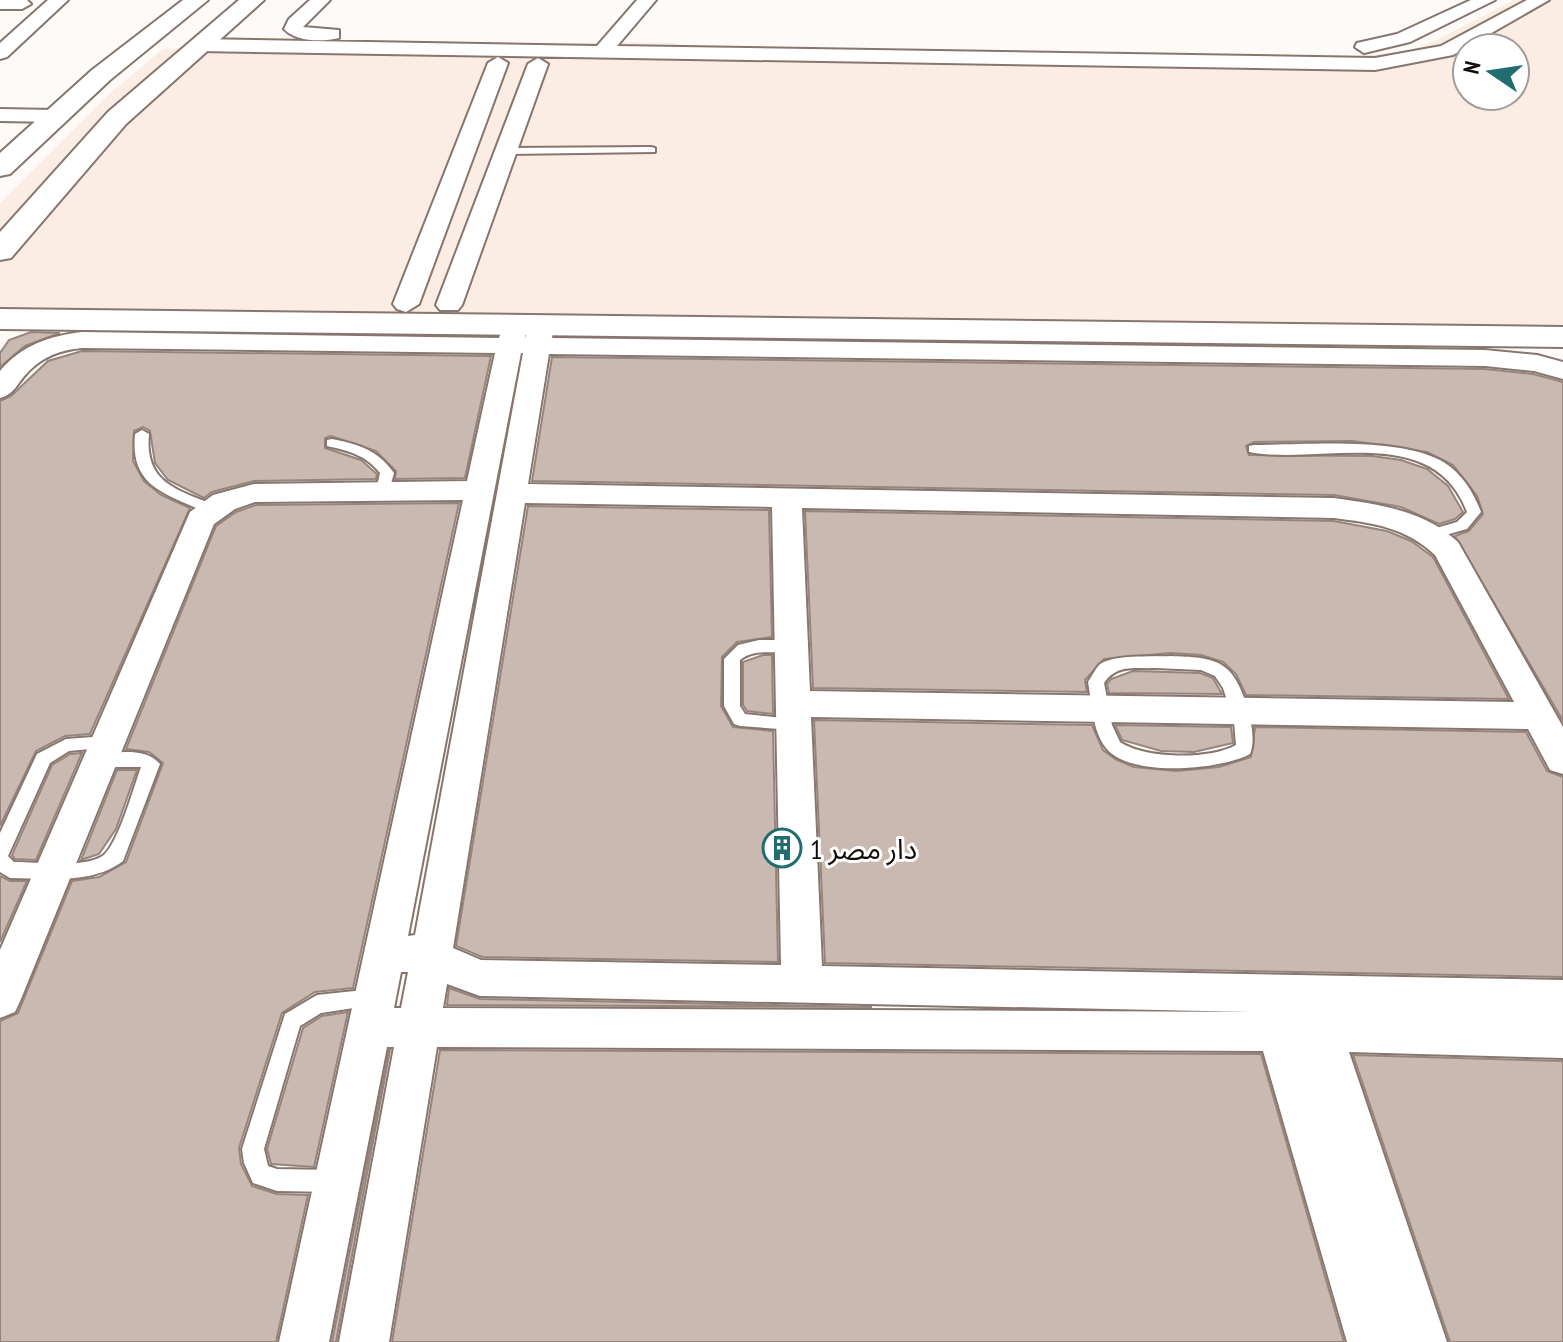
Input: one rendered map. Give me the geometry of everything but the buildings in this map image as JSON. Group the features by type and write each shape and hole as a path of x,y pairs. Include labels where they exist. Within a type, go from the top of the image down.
{"main road":[{"path":"0,168 54,116 197,0"},
{"path":"0,251 117,118 189,52 253,0"},
{"path":"0,300 1563,319"},
{"path":"0,319 526,334 1563,337"}],"street":[{"path":"0,53 59,0"},
{"path":"271,29 302,0"},
{"path":"293,29 295,23 321,0"},
{"path":"591,53 602,32 628,0"},
{"path":"602,32 647,0"},
{"path":"271,29 303,40 403,41 578,36 602,32 744,42 1341,48 1403,38 1483,0"},
{"path":"0,4 24,2"},
{"path":"0,24 24,2"},
{"path":"189,52 485,59 538,64 666,60 1375,64 1446,51 1545,7"},
{"path":"1511,32 1545,7"},
{"path":"271,29 326,34 535,31"},
{"path":"485,59 591,53 666,60 1386,77 1420,73 1451,64"},
{"path":"406,304 485,59"},
{"path":"449,305 538,64"},
{"path":"0,115 54,116"},
{"path":"0,390 29,354 64,342 526,334 1497,358 1537,363 1563,371"},
{"path":"364,1342 432,959 497,492 526,334"},
{"path":"304,1342 382,955 497,492"},
{"path":"0,999 194,529 212,509 254,493 497,492 1334,508 1396,517 1431,534 1458,564 1563,760"},
{"path":"787,498 802,984"},
{"path":"794,714 1102,709 1539,716"},
{"path":"382,955 418,953 480,978 802,984 1294,1013 1563,1038"},
{"path":"370,1013 420,1028 1294,1013 1563,999"},
{"path":"1294,1013 1372,1342"},
{"path":"1294,1013 1422,1342"}],"lane":[{"path":"507,151 651,150"},
{"path":"142,434 138,454 145,473 164,488 212,509"},
{"path":"332,443 357,447 376,458 387,473 383,491"},
{"path":"1254,449 1397,453 1436,463 1451,473 1474,512 1471,521 1462,527 1431,534"},
{"path":"791,646 751,647 736,654 732,659 732,706 740,720 750,724 794,714"},
{"path":"1116,664 1196,664 1220,671 1239,711 1246,740 1237,755 1227,759 1141,759 1116,750 1110,740 1096,682 1106,668 1116,664"},
{"path":"0,853 43,759 66,745 140,759 151,764 117,856 102,868 10,870 0,860"},
{"path":"337,1181 277,1180 261,1175 253,1149 292,1020 317,1004 370,1013"}],"shaded area":[{"path":"1514,0 1563,0 1563,328 0,311 0,203 106,97 163,49 252,45 491,47 519,43 630,42 674,43 708,53 1352,57 1407,51 1451,33 1451,112 1531,112 1531,32 1452,32"}],"place":[{"name":"دار مصر 1","path":"782,848"}]}
